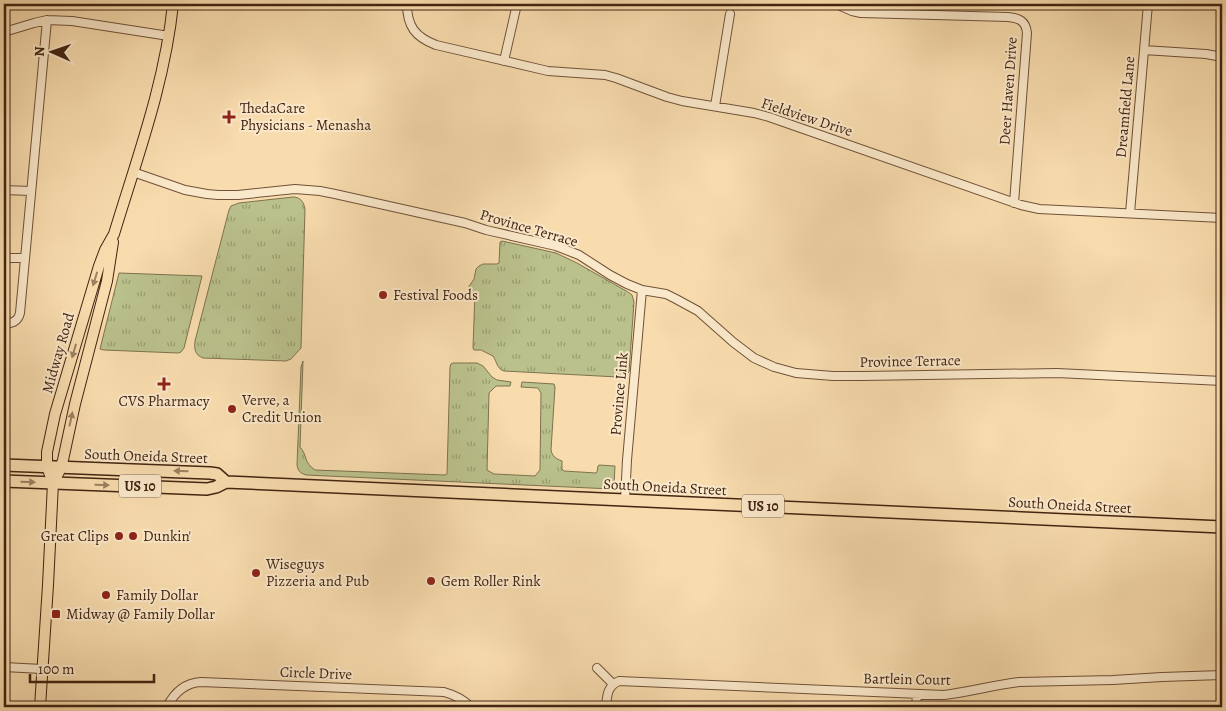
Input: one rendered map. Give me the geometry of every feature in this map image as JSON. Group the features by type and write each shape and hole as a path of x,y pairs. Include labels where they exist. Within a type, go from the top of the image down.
{"highway":[{"name":"US 10","path":"4,465 61,467"},
{"name":"South Oneida Street","path":"61,467 210,473 217,474 226,482"},
{"name":"South Oneida Street","path":"4,481 207,489 226,482 1222,528"}],"main road":[{"name":"Midway Road","path":"53,483 61,467 75,404 107,281 114,234 158,88 169,36 172,4"},
{"name":"Midway Road","path":"40,707 53,483 48,467 47,452 55,414 100,262 114,234"}],"street":[{"name":"Fieldview Drive","path":"407,4 407,15 415,32 421,38 436,45 555,72 605,75 622,79 682,101 770,117 1014,203 1039,209 1222,218"},
{"path":"504,61 517,4"},
{"name":"Deer Haven Drive","path":"836,4 861,13 1014,17 1023,21 1027,28 1027,33 1014,203"},
{"name":"Dreamfield Lane","path":"1130,213 1148,4"},
{"path":"715,106 730,14"},
{"path":"4,32 34,22 47,20 72,21 169,36"},
{"path":"4,324 18,320 20,308 47,20"},
{"path":"1144,50 1206,54 1222,57"},
{"name":"Province Terrace","path":"133,172 186,190 207,194 238,195 295,189 320,191 465,223 486,230 556,246 579,256 619,280 642,290 666,294 688,305 707,318 754,358 774,367 796,373 833,376 1057,373 1222,381"},
{"path":"4,190 32,191"},
{"path":"4,258 25,258"},
{"name":"Province Link","path":"625,500 642,290"},
{"path":"4,667 42,669"},
{"path":"597,668 613,684 607,694 606,707"},
{"name":"Bartlein Court","path":"613,684 619,681 944,695 1019,682 1098,681 1222,675"},
{"name":"Circle Drive","path":"167,707 179,690 193,683 201,682 444,692 457,696 471,707"},
{"path":"916,707 917,694"}],"green space":[{"path":"293,197 301,200 305,209 301,348 291,359 286,361 200,357 196,351 195,341 231,206 239,203"},
{"path":"500,242 556,253 632,295 634,302 629,372 618,377 504,371 498,367 493,356 481,350 474,350 475,293 469,292 468,288 479,266 499,263"},
{"path":"119,273 202,276 184,348 181,352 100,349"},
{"path":"303,361 300,447 307,462 315,470 447,474 450,367 453,363 477,363 483,366 497,380 511,382 510,386 496,386 489,393 487,470 494,474 535,476 540,470 541,393 538,388 521,387 522,382 554,384 552,454 562,461 562,469 564,471 596,473 599,465 615,466 614,484 616,486 612,489 306,475 300,472 297,465 301,367"}],"place":[{"name":"ThedaCare Physicians - Menasha","path":"229,117"},
{"name":"Festival Foods","path":"383,295"},
{"name":"CVS Pharmacy","path":"164,384"},
{"name":"Verve, a Credit Union","path":"232,409"},
{"name":"Great Clips","path":"119,536"},
{"name":"Dunkin'","path":"133,536"},
{"name":"Wiseguys Pizzeria and Pub","path":"256,573"},
{"name":"Gem Roller Rink","path":"431,581"},
{"name":"Family Dollar","path":"106,595"},
{"name":"Midway @ Family Dollar","path":"56,614"}]}
